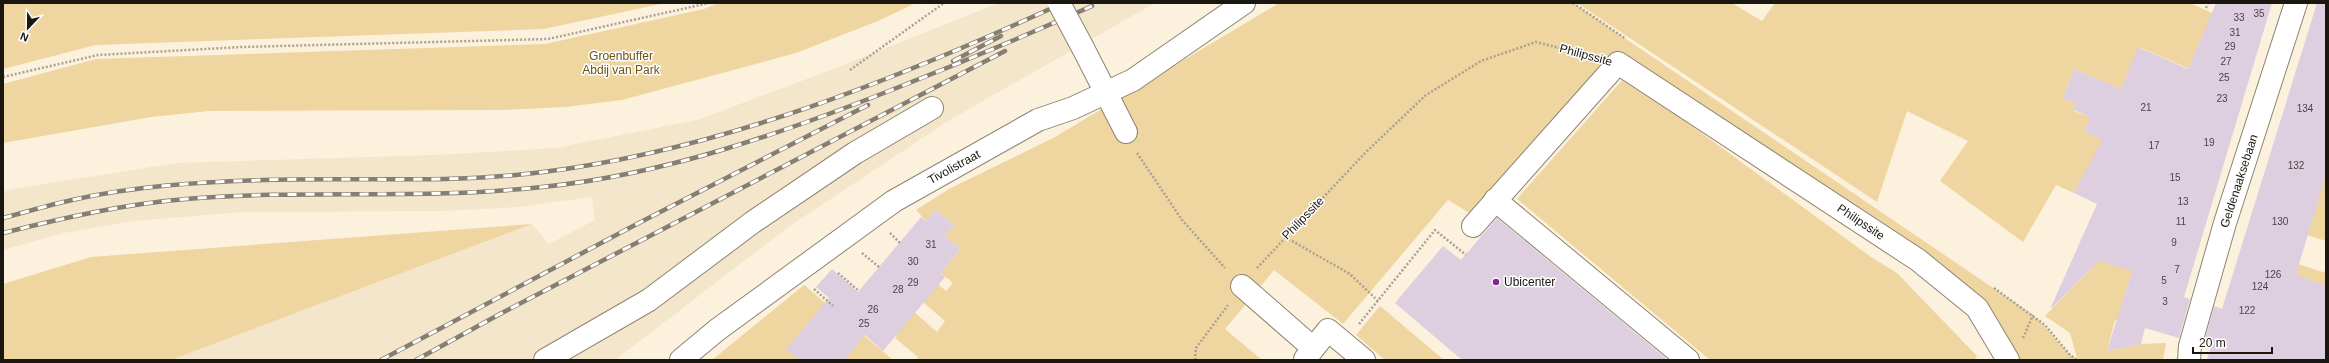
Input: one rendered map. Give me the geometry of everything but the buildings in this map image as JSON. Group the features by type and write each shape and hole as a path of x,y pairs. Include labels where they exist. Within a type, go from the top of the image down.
{"street":[{"path":"1059,3 1130,140"},
{"name":"Tivolistraat","path":"681,360 717,330 894,201 1038,120 1073,108 1133,80 1244,3"},
{"name":"Geldenaaksebaan","path":"2189,360 2190,346 2226,223 2296,3"},
{"path":"1473,226 1618,64"},
{"name":"Philipssite","path":"1618,64 1918,260 1977,308 2004,358"},
{"path":"545,360 649,300 778,205 855,153 932,108"},
{"path":"1495,200 1688,360"},
{"path":"1242,286 1308,354 1328,330 1364,360"}],"path":[{"path":"3,77 98,55 242,46 548,39 709,3"},
{"path":"850,70 944,3"},
{"path":"2206,8 2208,3"},
{"name":"Philipssite","path":"1195,360 1196,348 1242,286 1285,237 1365,154 1426,95 1480,61 1536,42 1618,64"},
{"path":"1130,140 1157,185 1182,220 1242,286"},
{"path":"1344,343 1435,230 1466,255"},
{"path":"1285,237 1350,274 1378,301"},
{"path":"2033,315 2045,325 2070,355 2078,360"}],"shaded area":[{"path":"999,3 1155,3 948,121 787,228 615,360 171,360 532,224 549,244 595,220 592,197 518,207 445,211 243,212 134,221 64,233 3,250 3,192 14,189 176,163 436,155 555,148 697,120 836,68"}],"green space":[{"path":"3,3 665,3 544,29 96,45 3,69"},
{"name":"Groenbuffer Abdij van Park","path":"719,3 916,3 878,21 796,53 622,100 565,107 505,110 209,111 151,117 3,143 3,84 96,59 545,44 704,9"},
{"path":"1279,3 1573,3 2033,315 2065,350 2077,360 2008,360 1976,306 1618,64 1473,215 1448,200 1343,324 1274,270 1225,329 1262,360 916,360 918,357 895,338 897,335 894,332 914,312 937,332 945,321 923,302 920,269 946,291 953,283 941,273 960,249 945,236 954,225 936,210 926,221 916,210 949,189 1055,137"},
{"path":"1577,3 1732,3 1762,21 1775,3 2190,3 2212,13 2193,62 2192,70 2139,47 2141,98 2074,69 2063,98 2076,104 2074,111 2090,117 2085,131 2121,149 2085,173 2074,193 2056,185 2023,242 1940,181 1968,141 1907,111 1877,202"},
{"path":"1625,77 1871,257 1897,273 1977,356 1974,360 1710,360 1517,199"},
{"path":"2326,175 2326,241 2307,235"},
{"path":"532,224 171,360 3,360 3,284 91,257"},
{"path":"2097,257 2140,273 2138,282 2129,280 2126,290 2147,297 2127,323 2115,320 2107,351 2141,344 2166,343 2163,360 2081,360 2077,358 2070,333 2045,316 2092,268"},
{"path":"2298,264 2326,273 2326,286 2274,266"},
{"path":"804,285 893,360 712,360"},
{"path":"1380,306 1444,360 1385,360 1356,335"}],"railway":[{"path":"3,218 95,195 143,188 263,180 438,179 508,176 610,161 676,147 743,129 809,107 874,84 938,58 1063,3"},
{"path":"3,233 94,212 163,201 230,196 408,194 497,191 587,181 631,173 718,151 762,138 804,123 940,71 1092,6"},
{"path":"953,61 1001,36"},
{"path":"416,360 500,314 1005,51"},
{"path":"381,360 635,225 868,105"}],"place":[{"name":"Ubicenter","path":"1496,282"}]}
